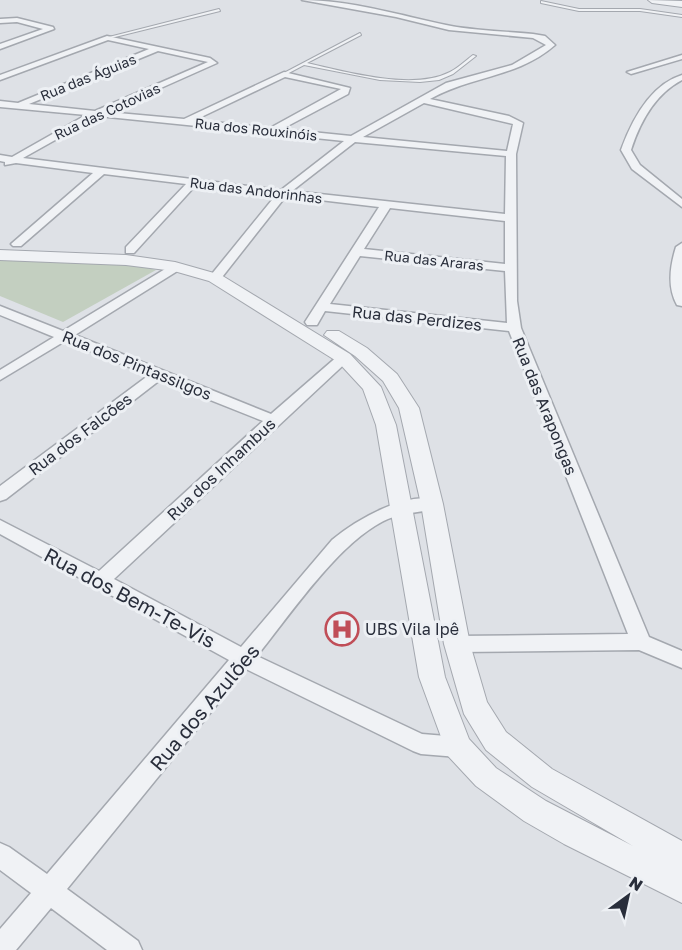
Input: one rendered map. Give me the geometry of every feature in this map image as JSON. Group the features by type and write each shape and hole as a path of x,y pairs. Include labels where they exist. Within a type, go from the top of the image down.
{"street":[{"path":"219,273 283,193 352,140 448,85 515,67 550,45 533,36 449,28 396,15 305,0"},
{"path":"652,0 682,4"},
{"path":"0,21 17,20 50,29 0,47"},
{"path":"0,78 107,38 157,49"},
{"name":"Rua das Cotovias","path":"0,169 42,141 95,114 213,63 210,60 157,49"},
{"name":"Rua das Águias","path":"19,106 157,49"},
{"path":"631,72 682,57"},
{"path":"184,122 284,74 346,88 345,92 273,130"},
{"path":"682,77 667,85 632,129 626,150 636,167 682,204"},
{"path":"667,85 682,88"},
{"name":"Rua das Arapongas","path":"423,100 506,118 518,123 512,154 511,301 514,328 640,642"},
{"name":"Rua dos Rouxinóis","path":"0,104 512,154"},
{"name":"Rua das Andorinhas","path":"0,158 193,183 512,218"},
{"path":"9,244 100,172"},
{"path":"130,250 193,183"},
{"path":"316,315 386,205"},
{"path":"9,244 130,250 189,258 316,315 390,378 409,408 432,504 457,644 474,706 496,741 543,777 682,858"},
{"path":"682,247 677,260 679,296 682,302"},
{"name":"Rua das Araras","path":"356,252 512,268"},
{"path":"0,255 126,261 219,273 344,358 372,387 386,425 432,677 458,747 486,777 535,811 574,834 682,887"},
{"path":"0,376 174,267"},
{"name":"Rua dos Pintassilgos","path":"0,310 273,420"},
{"name":"Rua das Perdizes","path":"316,315 514,328"},
{"name":"Rua dos Inhambus","path":"100,581 273,420 344,358"},
{"name":"Rua dos Falcões","path":"0,495 159,374"},
{"name":"Rua dos Azulões","path":"0,949 245,659 338,545 362,524 401,507 432,504"},
{"name":"Rua dos Bem-Te-Vis","path":"0,526 245,659 421,744 458,747"},
{"path":"457,644 640,642 682,660"},
{"path":"0,855 48,893 129,950"}],"lane":[{"path":"542,2 579,10 640,10 682,16"},
{"path":"107,38 219,10"},
{"path":"284,74 360,34"},
{"path":"305,64 380,79 423,80 451,73 474,56"}],"green space":[{"path":"0,259 135,265 156,270 63,322 0,296"}],"place":[{"name":"UBS Vila Ipê","path":"342,629"}]}
